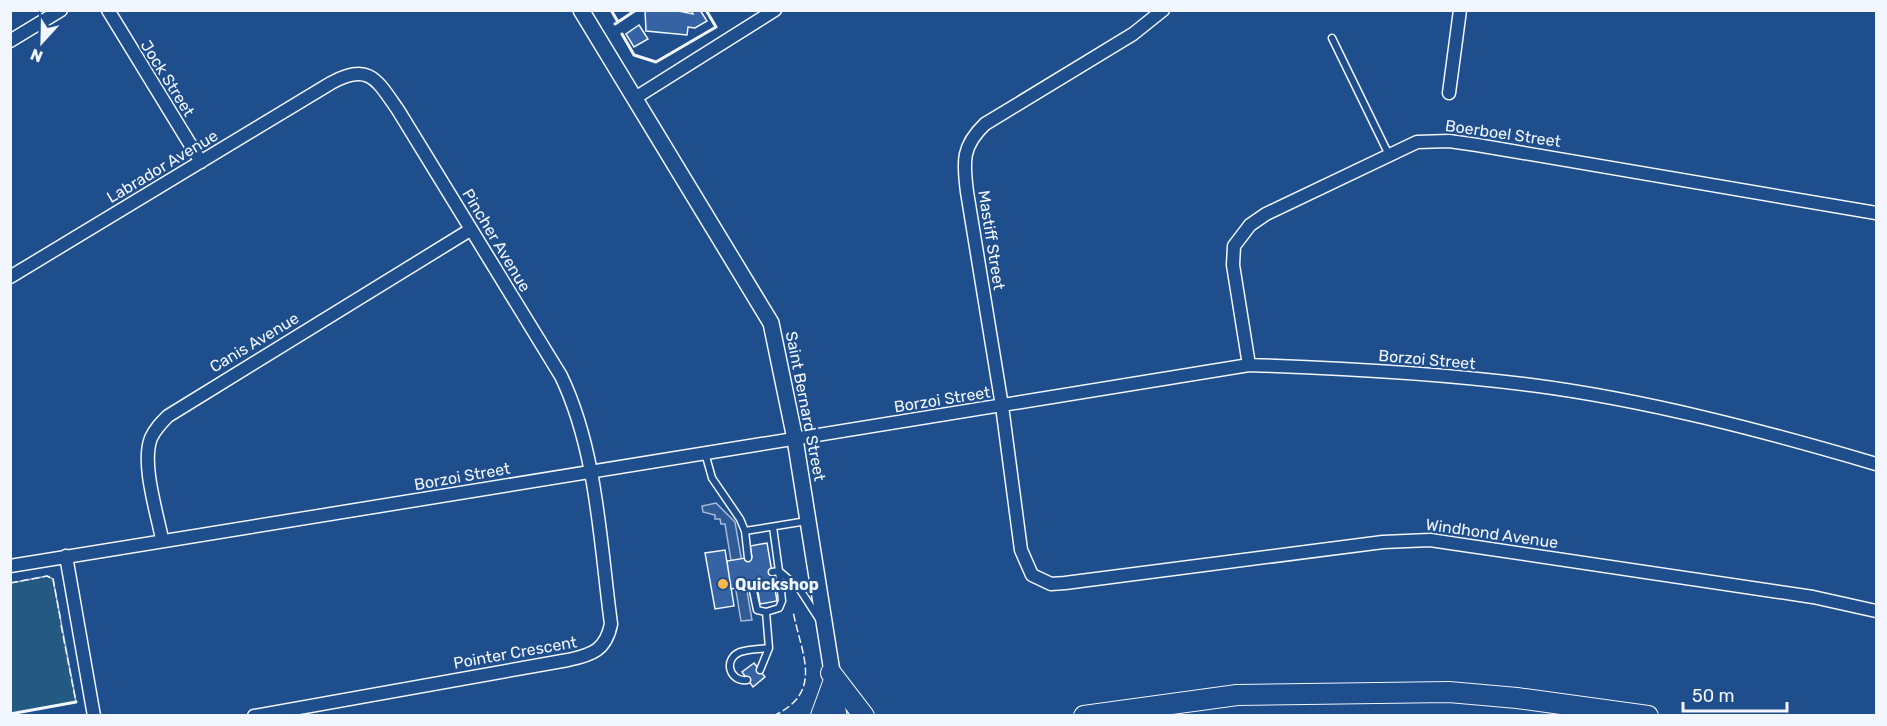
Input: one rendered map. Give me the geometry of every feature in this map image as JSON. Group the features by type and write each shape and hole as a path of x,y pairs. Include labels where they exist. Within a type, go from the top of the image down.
{"main road":[{"path":"821,716 832,678"},
{"path":"832,678 864,716"},
{"path":"1084,716 1237,695 1449,692 1517,698 1648,716"},
{"path":"1186,716 1322,695"}],"street":[{"path":"10,41 61,10"},
{"name":"Jock Street","path":"108,10 201,162"},
{"name":"Saint Bernard Street","path":"581,10 771,323 795,439 839,716"},
{"path":"635,98 775,10"},
{"name":"Mastiff Street","path":"1032,574 1021,550 1002,406 967,192 964,168 969,142 985,124 1133,34 1163,10"},
{"path":"1449,93 1460,10"},
{"name":"Pincher Avenue","path":"331,83 361,72 368,74 382,86 422,146 470,230 561,376 572,399 589,471"},
{"name":"Labrador Avenue","path":"10,277 331,83"},
{"name":"Boerboel Street","path":"1249,365 1233,265 1234,246 1241,234 1266,214 1417,142 1449,141 1876,213"},
{"name":"Canis Avenue","path":"162,539 148,463 148,449 156,428 168,416 470,230"},
{"name":"Borzoi Street","path":"10,566 162,539 313,518 589,471 1249,365 1364,369 1531,385 1621,400 1876,464"},
{"name":"Pointer Crescent","path":"254,716 568,660 599,651 604,645 611,624 589,471"},
{"name":"Windhond Avenue","path":"1032,574 1051,584 1065,583 1383,542 1430,540 1813,597 1876,611"},
{"path":"66,556 94,716"}],"lane":[{"path":"1332,38 1389,155"},
{"path":"705,453 712,478 740,519 745,531 748,558"},
{"path":"745,531 807,521"},
{"path":"752,586 756,607 760,611 775,610 781,604 773,527"},
{"path":"776,572 799,588 824,626"},
{"path":"760,670 769,648 766,612"},
{"path":"747,680 738,680 733,676 730,670 731,661 739,652 769,648"}],"shaded area":[{"path":"716,503 735,522 752,620 741,621 725,524 721,524 720,519 715,519 715,515 703,512 702,506"},
{"path":"47,576 53,579 76,702 11,714 11,583"}],"building":[{"path":"645,10 674,10 693,14 691,10 700,10 707,21 695,28 688,27 687,35 646,31"},
{"path":"639,25 648,39 634,47 626,34"},
{"path":"767,543 777,601 760,604 757,585 731,589 727,561 752,557 750,546"},
{"path":"725,550 734,606 715,609 705,553"},
{"path":"754,663 765,677 753,687 742,672"}],"fence":[{"path":"10,583 47,576 53,579 61,622"},
{"path":"773,716 789,706 799,696 804,684 806,671 804,657 793,611"},
{"path":"61,625 76,702"}],"wall":[{"path":"611,10 618,22"},
{"path":"615,24 636,10"},
{"path":"622,34 634,55 656,62 716,27 706,10"},
{"path":"10,714 76,702"}],"place":[{"name":"Quickshop","path":"723,584"}]}
